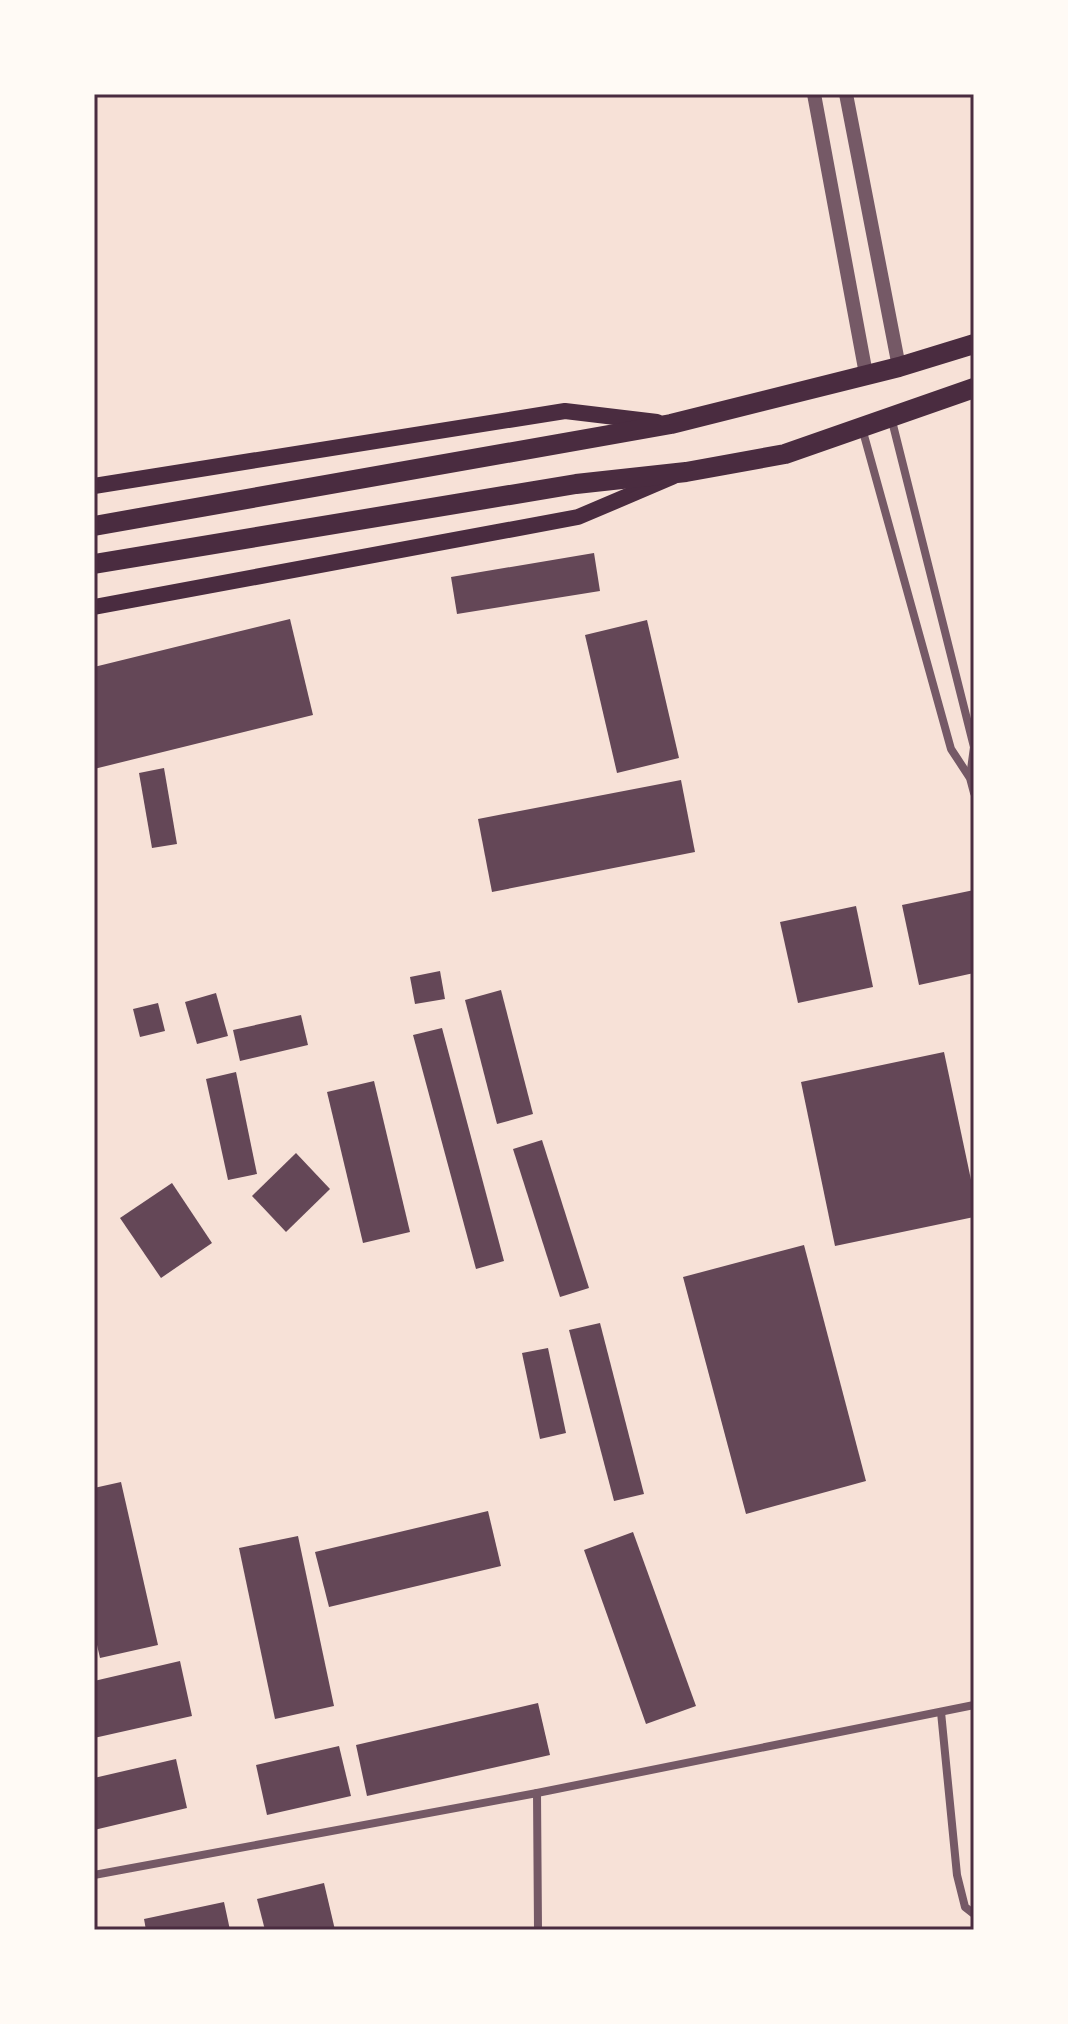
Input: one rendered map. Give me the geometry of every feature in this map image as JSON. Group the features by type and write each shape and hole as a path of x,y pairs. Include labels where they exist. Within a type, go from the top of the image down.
{"main road":[{"path":"94,526 671,424 899,367 974,344"},
{"path":"94,564 576,484 686,472 785,454 974,388"},
{"path":"94,486 565,411 671,424"},
{"path":"94,607 578,517 686,472"}],"street":[{"path":"814,94 866,374"},
{"path":"846,94 899,367"},
{"path":"891,416 974,747 974,793"},
{"path":"861,426 951,749 972,777"},
{"path":"94,1875 537,1793 974,1705"},
{"path":"941,1712 957,1875 965,1907 974,1914"},
{"path":"537,1793 538,1930"}],"building":[{"path":"594,553 600,591 457,614 451,577"},
{"path":"290,619 313,715 94,769 94,667"},
{"path":"647,620 679,758 617,773 585,635"},
{"path":"164,768 177,844 152,848 139,773"},
{"path":"681,780 695,852 492,892 478,819"},
{"path":"974,890 974,973 919,985 902,905"},
{"path":"856,906 873,987 798,1003 780,922"},
{"path":"440,971 445,999 415,1004 410,977"},
{"path":"501,990 533,1114 497,1124 465,1000"},
{"path":"216,993 228,1036 197,1044 185,1002"},
{"path":"158,1003 165,1031 140,1037 133,1009"},
{"path":"301,1015 308,1045 240,1061 233,1030"},
{"path":"442,1028 504,1261 476,1269 413,1035"},
{"path":"944,1052 974,1194 974,1217 835,1246 801,1082"},
{"path":"236,1072 257,1174 228,1180 206,1079"},
{"path":"374,1081 410,1232 363,1243 327,1092"},
{"path":"542,1140 589,1288 560,1297 513,1149"},
{"path":"296,1153 330,1189 286,1232 252,1196"},
{"path":"172,1183 212,1243 161,1278 120,1218"},
{"path":"804,1245 866,1481 746,1514 683,1277"},
{"path":"600,1323 644,1494 614,1501 569,1330"},
{"path":"548,1348 566,1433 540,1439 522,1353"},
{"path":"121,1482 158,1645 100,1658 94,1632 94,1488"},
{"path":"488,1511 501,1566 329,1607 315,1552"},
{"path":"633,1532 696,1706 646,1724 584,1550"},
{"path":"298,1536 334,1706 275,1719 239,1548"},
{"path":"180,1661 192,1716 94,1738 94,1681"},
{"path":"538,1703 550,1755 367,1796 356,1745"},
{"path":"339,1746 351,1796 267,1815 256,1765"},
{"path":"176,1759 187,1808 94,1830 94,1778"},
{"path":"324,1883 335,1930 265,1930 257,1899"},
{"path":"224,1902 230,1930 146,1930 144,1919"}]}
